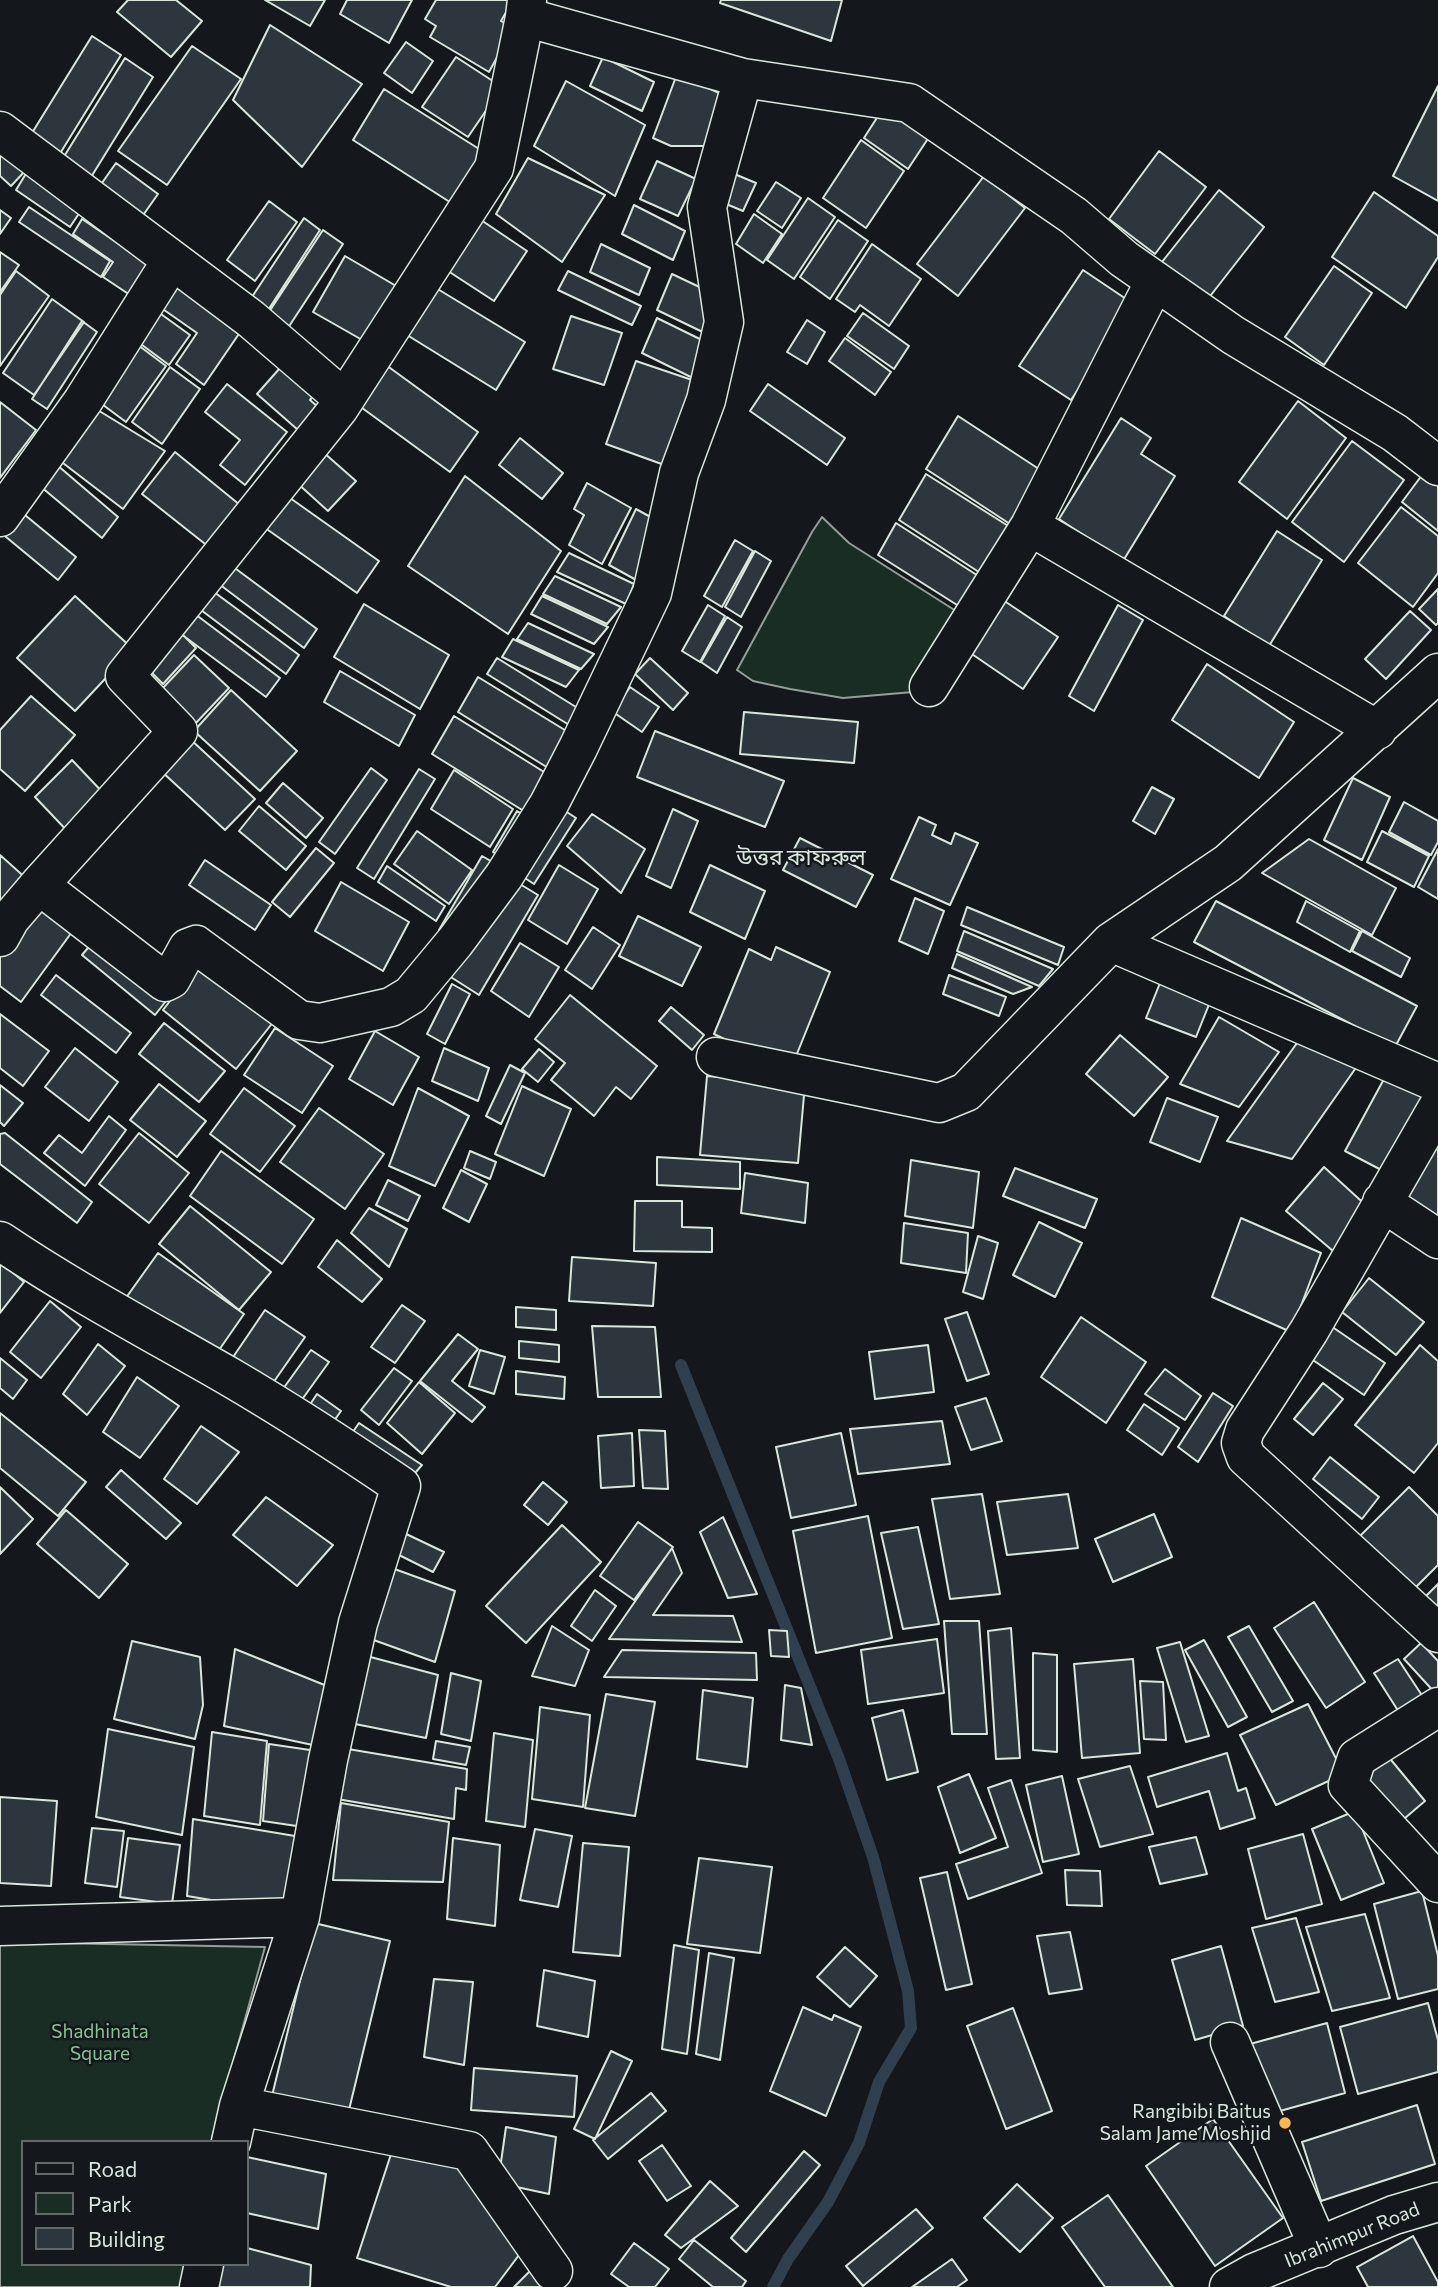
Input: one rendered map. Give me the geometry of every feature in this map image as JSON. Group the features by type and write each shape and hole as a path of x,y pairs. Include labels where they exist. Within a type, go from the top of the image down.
{"street":[{"path":"0,937 10,919 177,731 125,676 344,400 494,168 526,8 743,78 909,103 1074,216 1124,259 1233,335 1395,433 1438,466"},
{"path":"39,886 165,982 171,979 188,948 196,945 299,1020 320,1023 391,1007 411,995 504,876 549,804 652,593 678,473 706,400 724,322 707,207 743,78"},
{"path":"0,131 251,319 344,400"},
{"path":"0,517 83,401 172,260"},
{"path":"929,687 1030,526 1155,281"},
{"path":"1030,526 1377,730"},
{"path":"716,1057 939,1103 966,1092 1111,942 1228,863 1438,673"},
{"path":"1111,942 1438,1083"},
{"path":"1438,1107 1309,1331 1245,1430 1241,1443 1246,1457 1438,1633"},
{"path":"1382,1202 1438,1239"},
{"path":"0,1241 103,1306 242,1385 401,1486 358,1623 328,1760 300,1917 235,2124 469,2151 553,2271"},
{"path":"1438,1707 1357,1758 1348,1785 1438,1883"},
{"path":"0,1926 300,1917"},
{"path":"1230,2042 1319,2248"},
{"name":"Ibrahimpur Road","path":"1229,2287 1254,2273 1319,2248 1394,2214 1438,2202"},
{"path":"199,2287 204,2266"}],"green space":[{"path":"822,517 849,543 967,618 913,692 843,698 753,681 737,670"},
{"name":"Shadhinata Square","path":"0,1942 265,1947 212,2140 21,2140 21,2266 184,2266 180,2287 0,2287"}],"building":[{"path":"128,0 176,0 202,21 171,57 117,12"},
{"path":"265,0 325,0 310,26"},
{"path":"347,0 412,0 389,43 340,14"},
{"path":"436,0 513,0 501,21 513,28 489,72 430,37 436,26 425,19"},
{"path":"721,0 842,0 831,41 720,3"},
{"path":"270,25 362,84 302,167 233,100"},
{"path":"92,36 121,55 56,160 27,141"},
{"path":"406,42 433,61 412,93 384,73"},
{"path":"192,46 241,79 167,185 118,151"},
{"path":"456,57 502,87 468,137 422,107"},
{"path":"603,57 654,82 642,111 590,86"},
{"path":"125,58 153,77 88,182 60,163"},
{"path":"677,74 728,97 710,146 671,146 653,138"},
{"path":"566,81 645,125 615,196 534,146"},
{"path":"1438,86 1438,201 1393,176"},
{"path":"384,89 487,154 456,206 353,140"},
{"path":"887,102 931,134 908,169 864,138"},
{"path":"861,140 904,171 866,228 823,198"},
{"path":"0,147 26,170 11,186 0,176"},
{"path":"1159,151 1206,187 1155,254 1109,219"},
{"path":"528,158 605,195 562,262 496,214"},
{"path":"657,161 696,179 678,216 640,199"},
{"path":"116,163 158,194 139,221 97,190"},
{"path":"27,172 82,209 70,227 16,190"},
{"path":"732,173 756,183 743,211 719,201"},
{"path":"984,176 1025,208 958,296 917,264"},
{"path":"776,182 801,198 782,228 757,211"},
{"path":"1219,190 1264,227 1204,304 1158,267"},
{"path":"1374,192 1438,236 1438,257 1406,308 1332,257"},
{"path":"808,198 835,217 794,279 767,260"},
{"path":"269,201 297,222 255,281 227,260"},
{"path":"634,205 685,231 673,260 622,234"},
{"path":"29,207 110,261 101,277 19,222"},
{"path":"0,210 11,218 0,234"},
{"path":"754,214 782,234 763,263 736,244"},
{"path":"304,218 320,230 263,318 246,306"},
{"path":"82,219 156,269 136,299 103,277 113,262 73,234"},
{"path":"481,220 527,251 494,301 448,271"},
{"path":"838,220 868,241 830,299 800,277"},
{"path":"323,230 343,244 284,334 263,321"},
{"path":"601,244 650,268 639,295 590,272"},
{"path":"872,244 921,279 889,326 860,305 855,312 836,299"},
{"path":"0,252 19,265 0,292"},
{"path":"345,256 403,290 371,345 313,312"},
{"path":"1334,266 1372,293 1324,365 1285,337"},
{"path":"1083,270 1135,305 1071,400 1019,366"},
{"path":"16,271 49,296 0,366 0,295"},
{"path":"568,271 641,306 632,325 558,290"},
{"path":"672,274 710,292 713,337 657,310"},
{"path":"177,276 245,325 204,385 176,364 197,333 157,305"},
{"path":"436,288 525,342 496,390 407,335"},
{"path":"52,299 84,322 34,395 3,373"},
{"path":"154,309 190,335 169,365 134,339"},
{"path":"863,313 909,346 894,369 847,336"},
{"path":"571,316 622,333 604,385 553,369"},
{"path":"657,318 710,344 703,383 642,353"},
{"path":"807,320 825,332 807,364 787,352"},
{"path":"82,321 97,332 47,409 32,399"},
{"path":"845,338 891,372 875,395 829,361"},
{"path":"134,342 166,366 126,422 95,399"},
{"path":"287,360 320,388 310,400 326,414 306,437 257,394"},
{"path":"636,361 701,383 670,467 606,444"},
{"path":"386,365 478,432 450,472 358,405"},
{"path":"170,367 200,389 162,444 132,422"},
{"path":"227,384 287,432 245,485 220,465 240,440 205,412"},
{"path":"768,384 845,438 827,465 750,411"},
{"path":"1298,401 1346,438 1287,519 1239,482"},
{"path":"0,402 36,430 0,478"},
{"path":"96,409 165,451 123,509 59,460"},
{"path":"958,416 1045,473 1013,526 926,469"},
{"path":"1121,418 1151,438 1141,454 1175,476 1123,561 1059,519"},
{"path":"520,438 563,473 542,499 499,465"},
{"path":"1352,441 1404,480 1344,562 1292,522"},
{"path":"175,452 251,514 219,555 142,494"},
{"path":"323,452 356,481 328,511 296,482"},
{"path":"57,465 118,517 102,538 40,486"},
{"path":"1428,467 1438,475 1438,531 1402,502"},
{"path":"926,474 1013,529 985,576 899,520"},
{"path":"465,476 561,551 508,634 408,566"},
{"path":"587,483 631,508 602,564 569,545 584,515 574,509"},
{"path":"283,493 379,561 357,593 261,525"},
{"path":"14,506 76,557 58,580 0,532"},
{"path":"1401,507 1438,536 1438,573 1413,607 1358,563"},
{"path":"636,509 665,525 638,581 609,565"},
{"path":"896,523 983,579 965,610 878,555"},
{"path":"1277,531 1322,560 1269,646 1224,616"},
{"path":"735,540 753,551 722,607 704,596"},
{"path":"755,551 771,561 741,617 725,607"},
{"path":"569,553 634,584 626,604 557,572"},
{"path":"228,563 317,629 304,648 215,581"},
{"path":"555,576 621,607 607,624 543,594"},
{"path":"210,589 299,655 286,674 197,607"},
{"path":"1438,589 1438,623 1436,625 1419,609"},
{"path":"75,596 133,649 75,711 17,658"},
{"path":"542,596 608,627 594,644 531,614"},
{"path":"1000,598 1058,637 1023,689 966,650"},
{"path":"364,604 449,655 420,709 334,657"},
{"path":"708,605 725,616 700,662 682,651"},
{"path":"1118,605 1143,620 1094,711 1069,696"},
{"path":"1410,611 1431,630 1386,679 1365,659"},
{"path":"195,614 280,678 266,697 181,634"},
{"path":"727,617 742,627 717,673 701,662"},
{"path":"528,623 594,654 581,669 517,639"},
{"path":"178,630 196,648 163,684 144,665"},
{"path":"513,639 579,670 566,687 502,657"},
{"path":"194,655 229,688 195,724 160,691"},
{"path":"497,658 584,712 574,728 487,674"},
{"path":"650,658 688,693 673,710 635,674"},
{"path":"1207,664 1294,722 1259,778 1172,720"},
{"path":"340,671 415,715 399,746 324,702"},
{"path":"478,677 573,735 553,771 458,712"},
{"path":"630,687 659,707 642,732 613,712"},
{"path":"231,690 297,751 260,791 194,731"},
{"path":"31,696 75,735 25,791 0,769 0,730"},
{"path":"744,712 858,722 854,763 740,754"},
{"path":"454,716 557,780 535,818 432,754"},
{"path":"655,731 784,781 765,827 637,777"},
{"path":"189,738 255,799 225,830 160,770"},
{"path":"72,760 108,798 71,835 35,797"},
{"path":"371,768 387,780 335,854 319,842"},
{"path":"419,769 435,779 374,879 357,868"},
{"path":"454,770 513,809 490,847 431,809"},
{"path":"1353,778 1390,797 1362,860 1324,840"},
{"path":"283,783 323,818 306,838 266,803"},
{"path":"1152,787 1174,799 1155,834 1133,821"},
{"path":"1404,802 1438,821 1438,842 1431,855 1389,832"},
{"path":"553,803 576,818 534,884 511,869"},
{"path":"259,806 306,846 286,870 239,831"},
{"path":"673,809 698,821 671,888 646,876"},
{"path":"517,811 535,822 510,863 493,852"},
{"path":"592,814 645,849 621,893 567,846"},
{"path":"919,817 936,825 932,835 951,844 955,833 978,843 950,905 891,879"},
{"path":"417,831 472,870 449,904 394,864"},
{"path":"1382,831 1429,856 1414,887 1367,862"},
{"path":"800,838 873,875 856,907 783,870"},
{"path":"1309,839 1396,888 1372,935 1262,873"},
{"path":"316,848 334,863 290,917 272,902"},
{"path":"1438,849 1438,899 1418,887"},
{"path":"0,855 29,881 0,913"},
{"path":"482,856 496,864 444,934 439,930"},
{"path":"205,860 271,905 255,930 189,885"},
{"path":"559,865 598,889 567,944 528,920"},
{"path":"710,865 765,891 745,939 690,912"},
{"path":"387,866 445,906 436,921 378,882"},
{"path":"505,875 538,895 479,995 446,974"},
{"path":"341,882 409,922 383,971 315,931"},
{"path":"915,898 944,911 928,954 899,941"},
{"path":"40,899 77,925 21,1002 0,986 0,954"},
{"path":"1216,901 1417,1006 1395,1047 1194,942"},
{"path":"1306,901 1360,931 1350,952 1297,922"},
{"path":"967,907 1064,947 1058,965 961,925"},
{"path":"638,916 701,947 682,986 619,956"},
{"path":"593,927 620,945 592,989 565,970"},
{"path":"964,931 1053,969 1039,986 957,951"},
{"path":"1362,931 1410,958 1401,977 1352,951"},
{"path":"98,936 170,996 155,1015 82,955"},
{"path":"520,943 559,967 529,1017 491,991"},
{"path":"776,947 830,972 790,1071 714,1034 749,949 771,960"},
{"path":"957,954 1032,987 1013,994 952,968"},
{"path":"204,957 278,1016 236,1069 163,1010"},
{"path":"1164,973 1214,992 1196,1037 1146,1018"},
{"path":"56,975 131,1033 116,1053 41,995"},
{"path":"949,975 1006,997 999,1016 943,994"},
{"path":"452,984 470,994 445,1044 427,1034"},
{"path":"570,995 657,1066 631,1099 616,1087 594,1116 551,1080 565,1063 535,1039"},
{"path":"671,1007 704,1035 692,1050 659,1021"},
{"path":"0,1014 49,1051 23,1086 0,1068"},
{"path":"1219,1017 1279,1052 1239,1107 1180,1084"},
{"path":"164,1023 225,1071 199,1102 139,1054"},
{"path":"275,1028 333,1066 302,1113 244,1075"},
{"path":"375,1031 419,1057 393,1105 349,1079"},
{"path":"1120,1035 1168,1077 1134,1116 1086,1074"},
{"path":"1302,1036 1360,1062 1292,1159 1227,1141"},
{"path":"75,1048 118,1082 89,1121 45,1087"},
{"path":"444,1048 489,1068 478,1101 432,1081"},
{"path":"539,1049 554,1062 538,1082 522,1069"},
{"path":"510,1065 525,1073 501,1124 486,1116"},
{"path":"1391,1066 1435,1089 1389,1174 1345,1151"},
{"path":"707,1076 805,1084 798,1163 700,1155"},
{"path":"159,1084 206,1121 177,1157 130,1120"},
{"path":"0,1085 23,1103 4,1126 0,1122"},
{"path":"522,1086 571,1109 544,1176 495,1154"},
{"path":"244,1088 295,1126 260,1172 210,1134"},
{"path":"418,1088 469,1116 435,1186 389,1166"},
{"path":"1167,1098 1218,1117 1200,1162 1150,1142"},
{"path":"319,1108 384,1154 345,1209 280,1162"},
{"path":"109,1116 126,1130 85,1186 44,1153 59,1135 82,1153"},
{"path":"5,1133 92,1202 77,1223 0,1164 0,1134"},
{"path":"139,1133 189,1173 149,1223 99,1184"},
{"path":"1438,1133 1438,1231 1392,1196"},
{"path":"221,1151 314,1219 282,1264 190,1196"},
{"path":"470,1151 496,1162 490,1179 464,1168"},
{"path":"657,1157 740,1162 740,1189 657,1185"},
{"path":"911,1160 979,1172 973,1228 905,1216"},
{"path":"1324,1167 1370,1209 1333,1251 1286,1211"},
{"path":"1015,1168 1097,1199 1085,1228 1003,1196"},
{"path":"461,1170 487,1184 469,1222 443,1208"},
{"path":"745,1173 808,1183 805,1223 741,1213"},
{"path":"388,1180 420,1196 408,1221 376,1205"},
{"path":"635,1201 682,1201 682,1227 712,1228 712,1252 634,1251"},
{"path":"190,1206 271,1272 239,1310 159,1244"},
{"path":"369,1208 407,1229 389,1267 351,1233"},
{"path":"1241,1218 1321,1253 1291,1332 1212,1297"},
{"path":"1039,1222 1082,1243 1055,1297 1013,1275"},
{"path":"904,1223 968,1233 966,1273 901,1263"},
{"path":"978,1236 998,1243 983,1299 963,1292"},
{"path":"337,1240 382,1279 362,1302 318,1267"},
{"path":"158,1253 244,1314 210,1363 123,1302"},
{"path":"572,1257 656,1263 653,1306 569,1301"},
{"path":"0,1262 24,1282 0,1313"},
{"path":"1369,1278 1424,1322 1396,1355 1342,1312"},
{"path":"50,1301 81,1327 41,1378 10,1352"},
{"path":"402,1305 425,1321 395,1363 371,1347"},
{"path":"516,1307 556,1310 556,1330 516,1327"},
{"path":"265,1310 305,1337 266,1393 227,1366"},
{"path":"967,1312 989,1374 967,1381 945,1319"},
{"path":"1081,1317 1146,1362 1106,1423 1041,1377"},
{"path":"1328,1324 1385,1363 1364,1395 1307,1356"},
{"path":"592,1326 655,1327 661,1397 598,1397"},
{"path":"458,1334 478,1349 452,1381 485,1407 472,1422 420,1381"},
{"path":"519,1341 559,1345 559,1362 519,1358"},
{"path":"98,1344 125,1366 87,1415 63,1394"},
{"path":"928,1345 934,1392 875,1399 869,1352"},
{"path":"1420,1345 1438,1361 1438,1443 1414,1473 1355,1425"},
{"path":"311,1350 329,1362 293,1412 275,1400"},
{"path":"480,1350 505,1357 494,1394 469,1386"},
{"path":"0,1358 27,1380 13,1399 0,1388"},
{"path":"394,1368 412,1381 379,1425 361,1410"},
{"path":"1165,1369 1201,1396 1185,1420 1145,1394"},
{"path":"516,1371 565,1377 564,1399 516,1394"},
{"path":"137,1377 179,1406 140,1458 103,1432"},
{"path":"419,1382 455,1413 422,1454 387,1423"},
{"path":"1323,1383 1343,1399 1313,1435 1294,1419"},
{"path":"1213,1393 1233,1406 1198,1462 1178,1447"},
{"path":"317,1394 341,1411 326,1432 303,1415"},
{"path":"986,1398 1002,1441 971,1450 955,1407"},
{"path":"1144,1404 1179,1428 1162,1455 1127,1430"},
{"path":"0,1413 86,1482 58,1516 0,1468"},
{"path":"942,1421 950,1464 858,1474 850,1429"},
{"path":"359,1423 422,1465 409,1480 346,1442"},
{"path":"201,1426 239,1452 197,1504 164,1479"},
{"path":"639,1430 665,1431 668,1489 643,1488"},
{"path":"632,1433 634,1486 601,1488 598,1436"},
{"path":"841,1433 856,1505 791,1518 776,1447"},
{"path":"1330,1457 1379,1497 1362,1519 1313,1479"},
{"path":"121,1470 181,1523 166,1539 106,1487"},
{"path":"543,1482 567,1502 548,1525 524,1505"},
{"path":"0,1487 33,1519 0,1554"},
{"path":"1409,1487 1438,1516 1438,1565 1413,1590 1359,1537"},
{"path":"982,1494 1000,1594 950,1599 932,1499"},
{"path":"1068,1494 1078,1548 1007,1555 997,1502"},
{"path":"266,1497 333,1545 297,1586 233,1535"},
{"path":"66,1510 128,1564 99,1598 37,1544"},
{"path":"1154,1514 1172,1557 1113,1582 1095,1539"},
{"path":"868,1516 892,1638 816,1653 793,1531"},
{"path":"723,1517 757,1594 728,1598 700,1532"},
{"path":"638,1522 673,1547 634,1600 600,1576"},
{"path":"562,1525 601,1562 526,1643 486,1606"},
{"path":"918,1527 939,1624 903,1629 881,1533"},
{"path":"402,1532 444,1552 433,1572 391,1551"},
{"path":"672,1548 682,1573 653,1615 733,1616 742,1642 609,1639"},
{"path":"389,1567 455,1591 435,1662 368,1638"},
{"path":"1438,1584 1438,1617 1422,1600"},
{"path":"595,1590 616,1606 592,1641 571,1626"},
{"path":"1314,1602 1365,1682 1326,1708 1274,1628"},
{"path":"944,1621 979,1621 987,1734 952,1734"},
{"path":"552,1626 589,1650 575,1686 532,1676"},
{"path":"1249,1626 1293,1701 1272,1712 1228,1637"},
{"path":"1011,1628 1020,1758 996,1759 988,1631"},
{"path":"769,1630 787,1631 789,1657 771,1656"},
{"path":"937,1639 944,1693 868,1704 861,1650"},
{"path":"1204,1640 1247,1717 1228,1727 1185,1650"},
{"path":"132,1641 200,1657 203,1705 195,1739 114,1719"},
{"path":"1180,1642 1209,1736 1186,1742 1157,1648"},
{"path":"1421,1643 1438,1661 1438,1696 1404,1659"},
{"path":"235,1649 327,1686 322,1747 224,1726"},
{"path":"622,1650 756,1653 757,1680 604,1677"},
{"path":"1033,1653 1057,1655 1057,1752 1033,1750"},
{"path":"363,1655 438,1675 426,1738 350,1723"},
{"path":"1133,1659 1140,1753 1082,1758 1074,1664"},
{"path":"1398,1659 1429,1706 1404,1720 1374,1673"},
{"path":"451,1673 481,1681 471,1741 441,1734"},
{"path":"1140,1681 1163,1682 1166,1740 1144,1739"},
{"path":"785,1685 801,1688 812,1745 781,1740"},
{"path":"703,1690 753,1698 747,1767 697,1759"},
{"path":"606,1694 655,1702 635,1816 585,1808"},
{"path":"1308,1704 1344,1774 1276,1805 1240,1735"},
{"path":"540,1707 590,1715 583,1807 532,1799"},
{"path":"903,1710 918,1772 887,1780 872,1718"},
{"path":"108,1729 194,1747 182,1835 96,1817"},
{"path":"212,1732 267,1741 260,1825 204,1816"},
{"path":"494,1733 533,1740 525,1827 486,1821"},
{"path":"436,1741 470,1747 466,1765 433,1759"},
{"path":"269,1744 317,1751 310,1828 263,1821"},
{"path":"342,1748 467,1769 466,1790 456,1788 454,1819 337,1799"},
{"path":"1227,1753 1238,1791 1246,1788 1255,1818 1220,1829 1209,1791 1157,1807 1148,1777"},
{"path":"1387,1755 1425,1801 1398,1824 1359,1778"},
{"path":"1130,1766 1153,1834 1100,1847 1078,1779"},
{"path":"969,1774 996,1838 960,1853 938,1787"},
{"path":"1062,1776 1079,1854 1043,1862 1026,1785"},
{"path":"1011,1780 1042,1873 968,1899 956,1864 1008,1847 988,1788"},
{"path":"0,1797 57,1801 51,1886 0,1883"},
{"path":"341,1803 449,1822 443,1882 333,1880"},
{"path":"1355,1811 1384,1883 1341,1900 1312,1829"},
{"path":"193,1819 295,1836 289,1913 187,1896"},
{"path":"92,1828 124,1831 117,1887 85,1883"},
{"path":"535,1829 572,1836 558,1907 520,1900"},
{"path":"1303,1834 1322,1904 1266,1919 1248,1849"},
{"path":"1196,1837 1207,1874 1160,1884 1149,1847"},
{"path":"128,1838 180,1845 172,1904 120,1897"},
{"path":"453,1838 500,1845 495,1926 447,1919"},
{"path":"583,1843 629,1847 620,1956 573,1952"},
{"path":"699,1858 772,1867 760,1953 687,1944"},
{"path":"1065,1870 1100,1871 1102,1906 1067,1905"},
{"path":"947,1872 972,1984 946,1990 920,1878"},
{"path":"1422,1891 1438,1956 1438,1989 1398,1999 1374,1904"},
{"path":"1365,1914 1390,1998 1332,2011 1306,1927"},
{"path":"1296,1918 1319,1992 1275,2002 1252,1928"},
{"path":"314,1923 390,1941 348,2114 272,2096"},
{"path":"1070,1932 1082,1989 1049,1994 1037,1936"},
{"path":"674,1945 699,1950 687,2054 662,2049"},
{"path":"1221,1946 1243,2026 1195,2040 1172,1960"},
{"path":"845,1947 877,1976 850,2007 817,1977"},
{"path":"709,1953 734,1958 720,2060 696,2054"},
{"path":"544,1970 595,1981 588,2037 537,2026"},
{"path":"434,1979 473,1982 464,2065 424,2057"},
{"path":"1428,2003 1438,2040 1438,2072 1358,2094 1340,2027"},
{"path":"803,2007 832,2020 834,2015 861,2027 826,2116 770,2091"},
{"path":"1013,2008 1052,2111 1006,2129 967,2026"},
{"path":"1327,2023 1345,2093 1269,2114 1250,2044"},
{"path":"611,2051 632,2061 595,2139 574,2129"},
{"path":"474,2068 577,2076 574,2117 471,2110"},
{"path":"651,2093 666,2111 608,2159 593,2140"},
{"path":"1417,2105 1435,2164 1321,2201 1302,2142"},
{"path":"1213,2119 1283,2218 1215,2266 1146,2166"},
{"path":"506,2127 556,2137 549,2194 498,2183"},
{"path":"662,2145 691,2186 667,2201 639,2161"},
{"path":"393,2148 467,2156 525,2247 495,2287 451,2287 357,2258"},
{"path":"804,2151 820,2165 746,2252 731,2238"},
{"path":"248,2157 326,2174 318,2229 248,2213"},
{"path":"710,2181 738,2206 681,2248 665,2235"},
{"path":"1017,2184 1053,2218 1020,2252 984,2218"},
{"path":"1108,2195 1173,2287 1105,2287 1062,2227"},
{"path":"916,2209 933,2228 863,2286 846,2266"},
{"path":"1413,2236 1438,2282 1438,2287 1368,2287 1357,2267"},
{"path":"694,2240 746,2281 742,2287 713,2287 679,2259"},
{"path":"634,2243 669,2269 655,2287 629,2287 611,2274"},
{"path":"248,2248 311,2265 310,2287 217,2287 221,2266 248,2266"},
{"path":"952,2259 967,2280 957,2287 912,2287"},
{"path":"532,2269 551,2287 514,2287"}],"waterway":[{"path":"681,1365 839,1759 873,1857 908,1991 911,2028 879,2082 859,2143 828,2202 788,2259 773,2287"}],"place":[{"name":"Rangibibi Baitus Salam Jame Moshjid","path":"1285,2123"}],"district":[{"name":"উত্তর কাফরুল","path":"801,857"}]}
